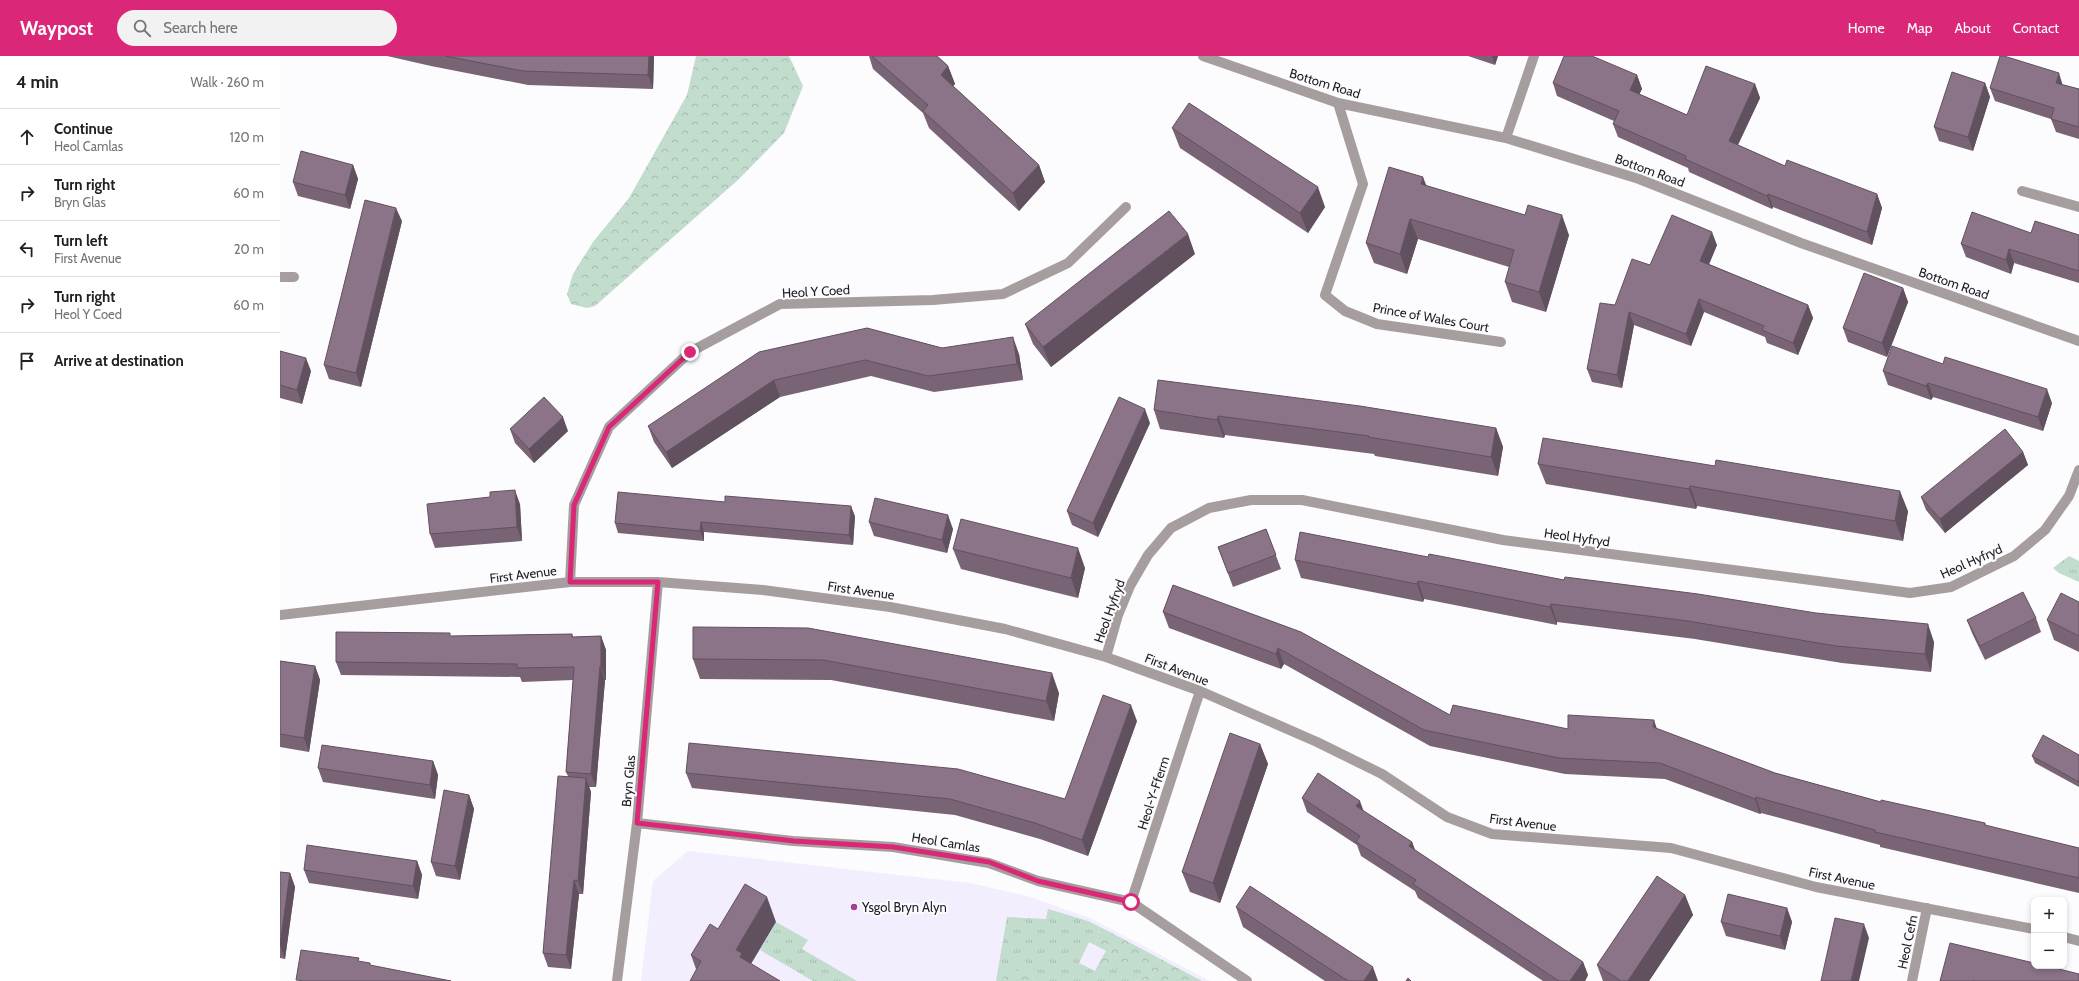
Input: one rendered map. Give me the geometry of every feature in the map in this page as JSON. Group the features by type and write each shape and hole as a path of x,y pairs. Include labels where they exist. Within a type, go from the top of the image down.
{"street":[{"name":"Bottom Road","path":"1203,56 1338,103 1506,138 1640,179 1801,243 2079,341"},
{"path":"1506,138 1534,56"},
{"name":"Prince of Wales Court","path":"1338,103 1363,184 1325,295 1345,311 1377,324 1501,342"},
{"path":"2022,191 2079,207"},
{"name":"Heol Y Coed","path":"570,582 574,505 609,427 690,352 780,304 933,300 1003,294 1068,263 1126,208"},
{"path":"280,277 294,277"},
{"name":"Heol Hyfryd","path":"1106,657 1118,615 1130,586 1148,555 1171,528 1209,508 1251,500 1302,500 1503,540 1910,594 1951,587 2014,556 2045,530 2069,496 2079,470"},
{"name":"First Avenue","path":"280,615 570,582 658,582 763,590 890,606 1005,629 1106,657 1200,691 1317,742 1382,774 1447,817 1492,834 1671,848 1816,887 2031,928"},
{"name":"Bryn Glas","path":"617,981 637,823 658,582"},
{"name":"Heol-Y-Fferm","path":"1131,902 1200,691"},
{"name":"Heol Camlas","path":"637,823 794,841 893,847 989,862 1038,881 1131,902 1247,981"},
{"name":"Heol Cefn","path":"1912,981 1928,908"},
{"path":"2067,938 2079,941"}],"shaded area":[{"name":"Ysgol Bryn Alyn","path":"688,851 970,883 1027,896 1090,918 1210,981 641,981 653,881"}],"green space":[{"path":"696,56 789,56 803,86 784,133 739,179 595,306 587,308 571,304 567,294 573,274 593,242 629,198 687,95"},
{"path":"2069,556 2079,561 2079,582 2059,573 2053,568"},
{"path":"1048,909 1088,921 1100,927 1095,945 1089,942 1079,963 1095,971 1100,961 1111,967 1137,963 1148,966 1153,976 1146,976 1136,981 1036,981 1031,974 1005,975 1001,981 996,981 1007,917 1046,919"},
{"path":"776,922 808,940 802,949 857,981 813,981 760,950"},
{"path":"1100,927 1202,981 1136,981 1146,976 1153,976 1148,966 1137,963 1126,971 1111,967 1100,961 1106,951 1095,945"},
{"path":"1018,969 1031,974 1036,981 1001,981 1005,975"}],"building":[{"path":"445,56 649,56 648,75 523,71"},
{"path":"872,56 937,56 948,66 941,75 1039,165 1013,193 923,111 928,105"},
{"path":"1564,56 1592,56 1637,75 1630,90 1687,115 1706,66 1755,84 1729,141 1785,166 1787,160 1877,194 1867,232 1768,194 1767,196 1685,159 1686,156 1613,124 1619,111 1553,83"},
{"path":"2000,56 2059,73 2056,83 2079,89 2079,127 2051,119 2054,108 1990,88"},
{"path":"1952,72 1985,83 1968,137 1934,127"},
{"path":"1189,103 1318,187 1300,213 1172,128"},
{"path":"301,151 353,165 345,195 293,182"},
{"path":"1389,167 1423,177 1421,184 1525,215 1528,205 1562,215 1539,292 1505,282 1514,250 1410,219 1400,254 1366,243"},
{"path":"365,200 396,208 356,373 324,365"},
{"path":"1169,211 1188,234 1043,347 1025,324"},
{"path":"1972,212 2031,233 2035,221 2079,235 2079,271 2009,249 2006,260 1961,244"},
{"path":"1672,215 1712,232 1700,261 1808,305 1793,343 1762,330 1764,326 1699,299 1686,334 1629,312 1617,375 1587,369 1600,303 1615,305 1632,259 1650,265"},
{"path":"1864,273 1903,288 1882,343 1843,328"},
{"path":"867,328 942,348 1013,337 1017,364 928,376 865,360 774,380 666,452 648,426 759,352"},
{"path":"1892,346 1943,364 1945,357 2047,389 2038,417 1928,383 1926,386 1883,371"},
{"path":"280,351 306,358 297,390 280,385"},
{"path":"1158,380 1360,406 1496,428 1491,457 1368,437 1369,436 1218,416 1217,420 1154,410"},
{"path":"544,397 563,417 529,449 510,429"},
{"path":"1119,397 1145,409 1093,523 1067,511"},
{"path":"2005,429 2023,452 1940,519 1921,497"},
{"path":"1543,438 1715,466 1716,460 1900,491 1895,521 1690,486 1689,489 1538,464"},
{"path":"515,490 517,527 430,534 427,504 490,497 490,492"},
{"path":"618,492 725,502 725,496 851,506 849,535 701,522 700,531 615,523"},
{"path":"875,498 948,515 942,540 869,522"},
{"path":"961,519 1078,548 1071,578 953,549"},
{"path":"1266,529 1276,555 1228,573 1218,547"},
{"path":"1300,532 1428,557 1429,554 1564,580 1565,577 1698,594 1816,613 1928,624 1925,654 1836,646 1688,621 1551,604 1550,607 1418,581 1417,584 1295,560"},
{"path":"1173,585 1301,632 1450,715 1453,705 1568,729 1568,715 1654,720 1653,727 1775,773 1881,802 1881,800 1985,823 1985,825 2079,848 2079,878 1875,832 1875,830 1756,797 1755,799 1660,763 1559,758 1424,730 1278,648 1276,654 1163,612"},
{"path":"2023,592 2036,618 1980,646 1967,620"},
{"path":"2061,593 2079,602 2079,636 2047,620"},
{"path":"693,627 808,628 1052,673 1046,701 823,660 693,659"},
{"path":"336,632 450,633 450,636 572,634 572,637 601,636 601,666 591,774 566,772 574,667 517,668 517,664 336,662"},
{"path":"280,661 315,666 304,738 280,734"},
{"path":"1103,695 1131,705 1082,840 1035,823 950,799 686,773 689,743 958,769 1065,799"},
{"path":"1230,733 1260,744 1213,883 1182,872"},
{"path":"2043,735 2079,755 2079,782 2032,756"},
{"path":"322,745 433,761 430,785 318,768"},
{"path":"1318,773 1360,801 1356,806 1412,842 1409,846 1583,962 1570,981 1559,981 1413,884 1416,880 1356,842 1360,836 1302,798"},
{"path":"558,776 586,778 578,881 574,880 566,955 543,953"},
{"path":"444,790 469,795 455,866 431,862"},
{"path":"307,845 417,861 413,886 304,870"},
{"path":"280,872 290,873 280,945"},
{"path":"1657,876 1685,895 1628,981 1621,981 1597,965"},
{"path":"745,884 767,897 736,950 742,953 740,957 780,981 690,981 701,961 691,955 710,924 718,929"},
{"path":"1250,886 1373,967 1364,981 1348,981 1236,907"},
{"path":"1728,894 1787,908 1780,936 1721,922"},
{"path":"1835,918 1864,924 1851,981 1821,981"},
{"path":"1950,943 2031,962 2031,969 2059,969 2079,974 2079,981 1940,981"},
{"path":"301,950 359,958 358,961 370,963 370,965 451,981 296,980"}],"place":[{"name":"Ysgol Bryn Alyn","path":"854,907"}],"route":[{"path":"690,352 609,427 574,505 570,582 658,582 637,823 794,841 893,847 989,862 1038,881 1131,902"}]}
